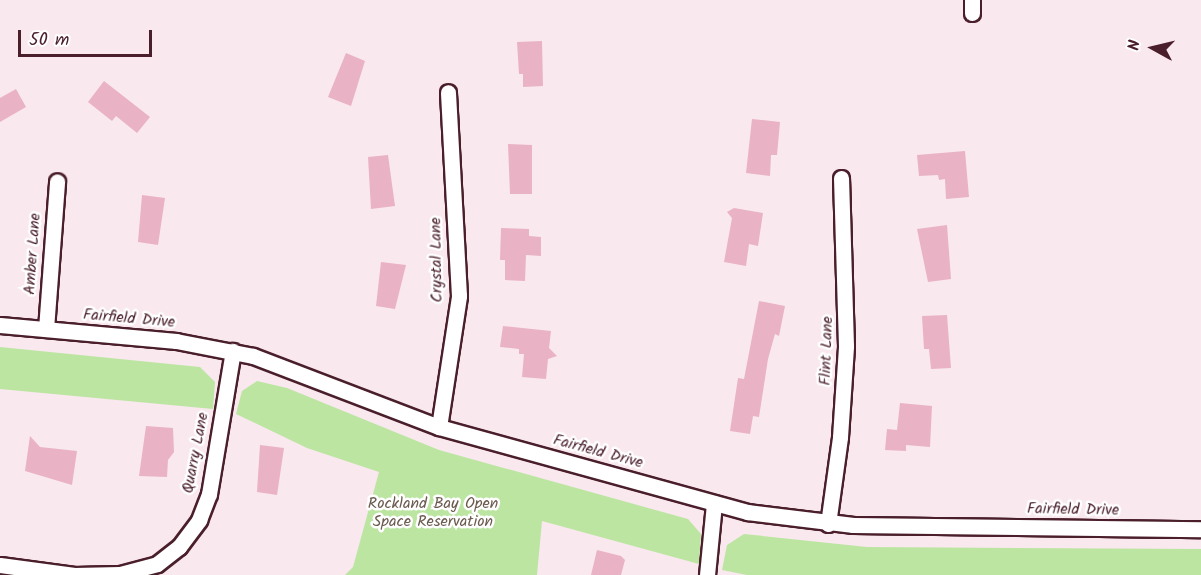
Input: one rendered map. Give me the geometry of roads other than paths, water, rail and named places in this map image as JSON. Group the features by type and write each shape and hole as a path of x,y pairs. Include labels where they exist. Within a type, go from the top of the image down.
{"street":[{"name":"Crystal Lane","path":"439,427 459,296 448,92"},
{"name":"Flint Lane","path":"828,524 840,437 846,346 841,178"},
{"name":"Amber Lane","path":"46,329 57,181"},
{"name":"Fairfield Drive","path":"0,325 176,341 233,351 273,362 439,427 714,503 828,524 1201,529"},
{"name":"Quarry Lane","path":"0,565 74,575 120,574 157,564 179,547 199,520 209,494 233,351"},
{"path":"706,575 714,503"}],"park label":[{"name":"Rockland Bay Open Space Reservation","path":"433,513"}]}
